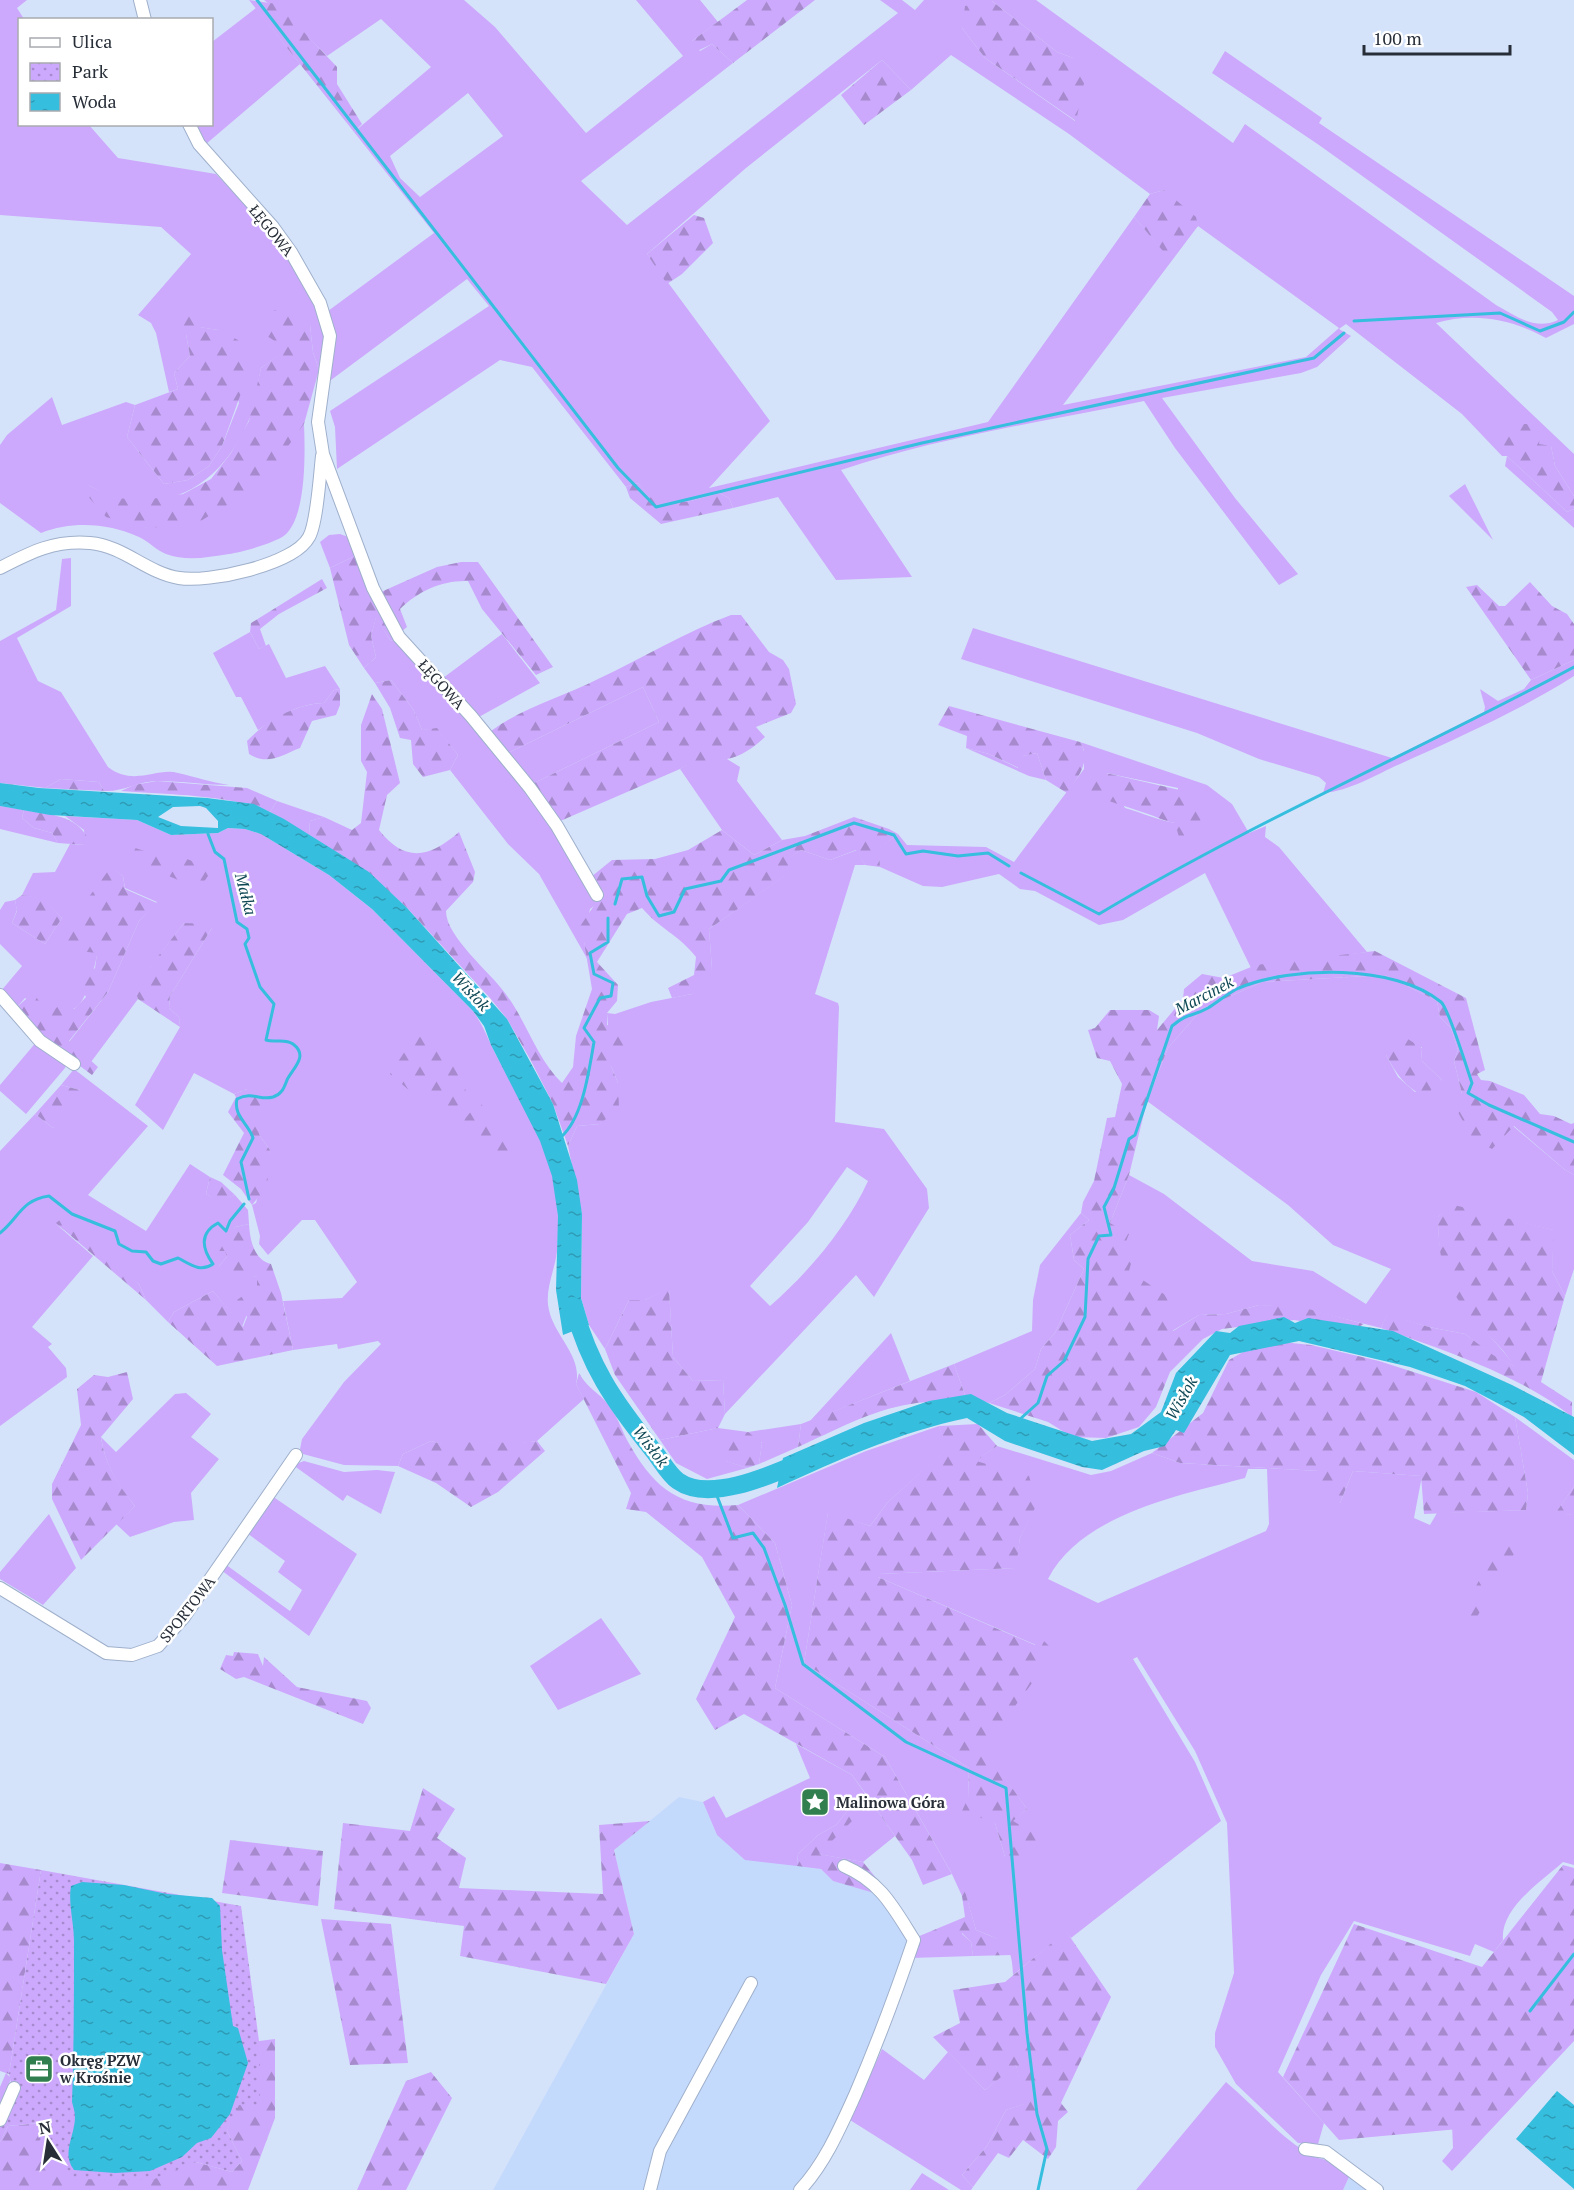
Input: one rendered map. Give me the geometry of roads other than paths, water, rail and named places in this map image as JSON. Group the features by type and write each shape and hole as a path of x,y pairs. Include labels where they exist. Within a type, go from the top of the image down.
{"street":[{"path":"140,0 144,18"},
{"name":"ŁĘGOWA","path":"190,126 199,144 273,227 291,252 320,303 330,336 327,372 320,398 318,422 323,454 373,588 399,637 471,716 530,788 557,826 597,895"},
{"name":"ŁĘGOWA","path":"0,568 44,546 88,543 123,551 178,578 197,579 266,566 298,548 309,537 323,454"},
{"path":"0,995 40,1041 74,1064"},
{"name":"SPORTOWA","path":"0,1588 106,1653 132,1655 158,1646 184,1617 296,1455"},
{"path":"800,2190 810,2179 845,2122 884,2030 914,1940 883,1892 863,1875 844,1866"},
{"path":"650,2190 660,2151 751,1983"},
{"path":"0,2120 14,2088"},
{"path":"1305,2149 1326,2152 1377,2190"}],"water":[{"path":"0,783 39,788 207,798 254,804 284,819 369,872 407,908 507,1019 553,1104 577,1180 582,1214 581,1298 589,1325 563,1335 556,1290 558,1216 552,1176 540,1141 491,1045 484,1026 473,1011 372,909 329,875 261,834 245,829 228,828 218,833 171,835 137,820 50,815 0,806","holes":["200,806 206,808 218,821 218,828 181,826 158,817 173,807"]},
{"path":"1284,1317 1295,1323 1308,1318 1393,1331 1512,1385 1574,1417 1574,1455 1524,1417 1465,1386 1410,1367 1299,1341 1230,1355 1184,1433 1176,1430 1165,1446 1144,1451 1102,1470 1082,1467 1005,1441 967,1418 894,1439 777,1488 783,1458 864,1423 929,1401 971,1394 1007,1413 1092,1441 1131,1434 1161,1412 1176,1373 1216,1331 1230,1333 1239,1326"},
{"path":"82,1882 124,1885 167,1894 212,1898 220,1906 222,1950 233,2026 238,2028 248,2063 230,2114 211,2138 197,2143 182,2157 150,2171 115,2173 74,2170 70,2164 69,2151 75,2117 72,2102 74,1941 70,1893 71,1886"},
{"path":"1557,2091 1574,2105 1574,2189 1516,2139"}],"waterway":[{"path":"257,0 618,468 656,507 922,443 1314,358 1344,333"},
{"path":"1354,321 1500,313 1540,331 1564,322 1574,312"},
{"path":"1021,873 1099,914 1216,848 1574,667"},
{"path":"615,904 622,879 642,877 647,896 659,916 674,912 685,889 721,881 729,870 854,823 894,835 906,854 923,851 958,856 988,853 1009,866"},
{"name":"Małka","path":"208,834 215,852 224,859 237,922 247,929 249,938 245,944 260,987 274,1004 266,1040 290,1042 298,1048 300,1053 298,1062 279,1094 268,1098 248,1096 237,1099 239,1115 253,1138 241,1162 249,1199"},
{"path":"561,1137 575,1118 587,1079 594,1042 584,1028 600,998 611,996 613,983 594,974 590,953 608,942 608,918"},
{"name":"Marcinek","path":"1019,1420 1038,1403 1047,1376 1064,1361 1085,1317 1088,1259 1099,1236 1111,1235 1104,1207 1114,1188 1129,1139 1135,1135 1172,1026 1203,1011 1231,992 1261,981 1286,976 1343,972 1371,975 1421,990 1441,1002 1449,1016 1472,1083 1468,1093 1489,1105 1574,1142"},
{"name":"Małka","path":"0,1233 32,1201 49,1196 72,1214 115,1231 119,1244 132,1251 146,1252 153,1261 161,1264 178,1258 195,1267 204,1268 213,1264 206,1253 205,1236 218,1223 226,1231 230,1221 244,1204"},
{"name":"Wisłok","path":"573,1306 587,1347 604,1382 667,1470 678,1481 691,1487 723,1488 757,1480 801,1462"},
{"path":"714,1488 733,1538 753,1533 764,1548 803,1664 906,1742 1006,1788 1027,2033 1037,2114 1047,2149 1038,2190"},
{"path":"1530,2011 1574,1954"}],"place":[{"name":"Malinowa Góra","path":"815,1802"},
{"name":"Okręg PZW w Krośnie","path":"39,2069"}]}
